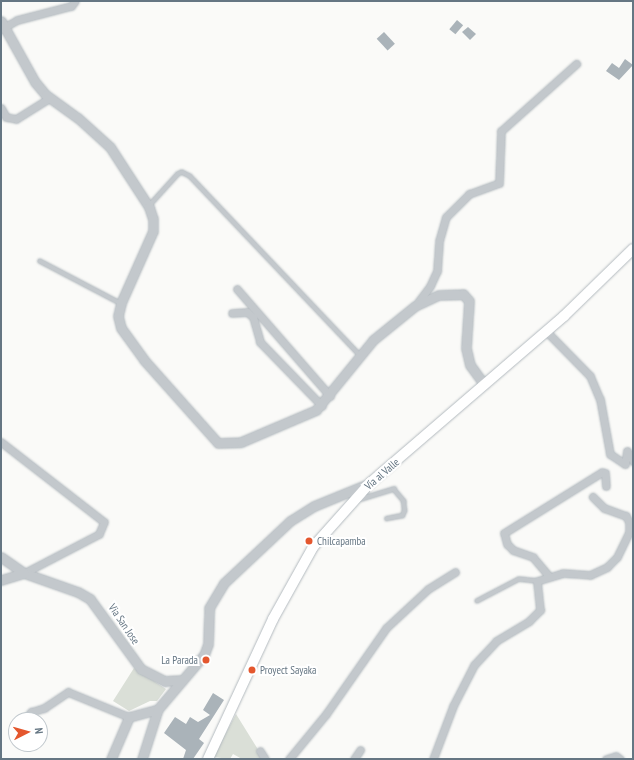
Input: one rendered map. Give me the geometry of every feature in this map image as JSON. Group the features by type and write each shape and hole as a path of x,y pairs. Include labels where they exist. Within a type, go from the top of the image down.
{"main road":[{"name":"Vía al Valle","path":"208,759 231,704 297,572 313,546 351,502 370,483 546,331 633,249"}],"street":[{"path":"75,1 71,6 17,20 2,26 35,82 50,98 110,147 148,207 153,219 153,231 121,303 118,316 130,341 218,443 241,442 322,406 372,340 415,306 439,295 463,294 468,302 470,314 466,348 470,365 484,384"},
{"path":"415,306 430,286 437,271 439,241 446,217 469,194 499,183 501,131 576,64"},
{"path":"1,108 6,117 16,119 50,98"},
{"path":"237,289 330,396"},
{"path":"232,313 247,312 253,317 260,342 322,406"},
{"path":"546,331 590,376 600,398 610,454 625,464 627,451 633,461"},
{"path":"1,442 104,522 100,534 24,573 1,580"},
{"path":"548,575 533,557 513,550 507,544 504,533 602,472 605,473 606,486"},
{"path":"142,759 158,709 181,680 204,655 208,644 209,608 236,570 290,521 314,506 370,483"},
{"path":"433,759 453,706 474,664 496,641 529,621 540,610 537,581 548,575 598,572 607,567 621,549 629,532 626,516 604,508 593,497"},
{"name":"Via San Jose","path":"1,557 24,573 78,592 90,599 141,669 165,681 181,680"},
{"path":"289,759 326,714 386,628 428,589 455,572"},
{"path":"31,712 71,692 129,717 158,709"},
{"path":"111,759 129,717"},
{"path":"354,759 360,750"},
{"path":"260,751 265,759"},
{"path":"606,759 616,756 620,759"}],"lane":[{"path":"148,207 178,174 182,172 190,176 361,355"},
{"path":"40,262 121,303"},
{"path":"351,502 394,489 404,501 405,511 403,516 388,519"},
{"path":"477,601 519,579 537,581"}],"shaded area":[{"path":"134,668 166,689 157,701 150,701 129,711 113,701"},
{"path":"236,714 264,759 242,759 233,754 230,759 213,757"}],"building":[{"path":"457,20 463,25 455,34 449,29"},
{"path":"468,27 476,34 470,40 462,32"},
{"path":"384,32 395,44 388,51 377,39"},
{"path":"625,59 633,65 619,80 606,71 612,63 619,68"},
{"path":"213,693 224,700 199,739 204,743 193,759 183,759 186,750 164,733 175,717 186,724 190,717 198,722 210,715 203,710"}],"place":[{"name":"Chilcapamba","path":"309,541"},
{"name":"La Parada","path":"206,660"},
{"name":"Proyect Sayaka","path":"252,670"}]}
